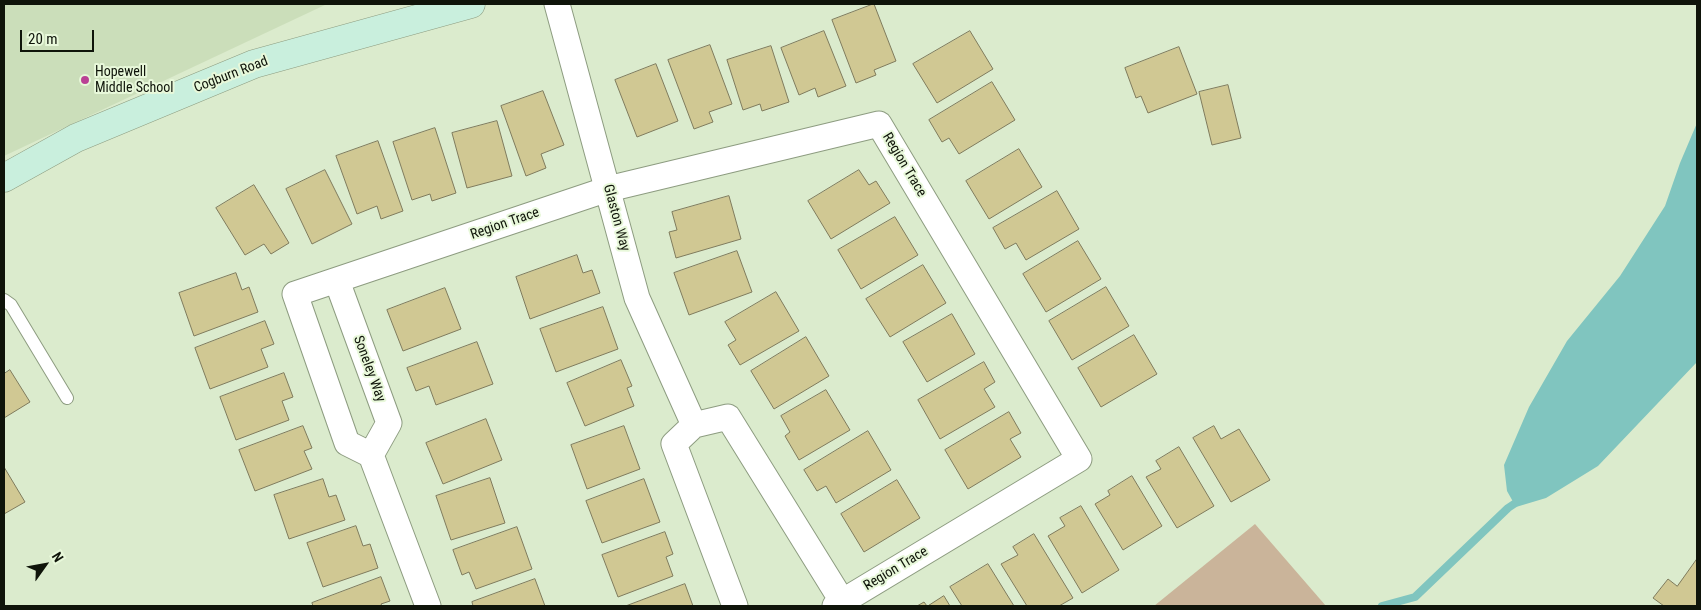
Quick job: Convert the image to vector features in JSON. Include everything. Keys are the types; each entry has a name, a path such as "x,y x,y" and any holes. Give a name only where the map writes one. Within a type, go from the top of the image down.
{"street":[{"name":"Cogburn Road","path":"4,178 76,138 254,64 471,4"},
{"name":"Glaston Way","path":"556,4 637,298 694,425"},
{"name":"Region Trace","path":"371,455 348,443 295,294 608,189 879,124 1079,459 838,604"},
{"name":"Soneley Way","path":"337,281 389,423 371,455"},
{"path":"735,606 674,444 694,425 728,417 838,604"},
{"path":"371,455 428,606"}],"lane":[{"path":"4,300 11,304 67,398"}],"shaded area":[{"name":"Hopewell Middle School","path":"4,4 327,4 4,156"},
{"path":"1255,524 1326,606 1154,606"}],"water":[{"path":"1697,123 1697,362 1598,466 1546,498 1516,507 1507,491 1504,465 1529,407 1567,341 1620,276 1665,206"}],"building":[{"path":"874,4 896,61 874,70 876,75 856,83 832,20"},
{"path":"824,31 846,86 818,97 815,88 799,95 781,48"},
{"path":"970,31 993,69 937,103 913,64"},
{"path":"710,45 732,104 709,112 713,122 694,129 668,60"},
{"path":"771,46 789,102 762,111 760,104 743,110 727,60"},
{"path":"1179,47 1197,94 1148,113 1141,96 1136,98 1125,68"},
{"path":"656,64 678,121 637,137 615,80"},
{"path":"992,82 1015,120 959,154 949,138 942,142 929,120"},
{"path":"1228,85 1241,138 1212,145 1199,92"},
{"path":"543,91 564,145 541,154 546,168 526,176 501,106"},
{"path":"497,121 512,176 467,188 452,133"},
{"path":"435,128 456,193 432,201 430,194 412,200 393,142"},
{"path":"378,141 403,211 381,219 377,206 357,214 336,156"},
{"path":"1019,149 1042,187 989,219 966,181"},
{"path":"325,170 352,224 312,244 286,189"},
{"path":"859,170 869,185 876,181 890,203 831,239 808,201"},
{"path":"254,185 289,243 271,254 264,244 245,255 216,208"},
{"path":"1057,191 1079,229 1026,260 1016,243 1005,249 993,228"},
{"path":"729,196 741,239 676,258 669,232 677,230 672,212"},
{"path":"895,217 918,255 861,289 838,250"},
{"path":"1078,241 1101,279 1046,312 1023,274"},
{"path":"737,251 752,292 689,315 674,273"},
{"path":"577,255 583,273 592,270 600,293 530,319 516,277"},
{"path":"923,265 946,303 890,337 866,299"},
{"path":"236,273 242,290 249,287 258,312 194,336 179,293"},
{"path":"1106,287 1129,326 1072,360 1049,321"},
{"path":"445,288 461,329 403,351 387,310"},
{"path":"776,292 799,331 740,365 728,345 736,340 725,322"},
{"path":"603,307 618,349 556,372 540,329"},
{"path":"952,314 975,354 927,382 903,342"},
{"path":"265,321 274,344 261,349 268,367 210,389 195,348"},
{"path":"1134,335 1157,374 1101,407 1078,368"},
{"path":"806,337 829,376 774,409 751,371"},
{"path":"477,342 493,384 436,405 429,386 416,391 407,368"},
{"path":"621,360 632,386 627,388 634,406 585,426 567,383"},
{"path":"984,362 995,382 984,389 995,407 940,439 918,400"},
{"path":"10,370 30,402 4,418 4,374"},
{"path":"284,373 293,397 282,401 289,420 236,440 220,397"},
{"path":"826,390 850,430 799,460 785,436 790,432 781,416"},
{"path":"1009,412 1021,433 1010,439 1021,457 968,489 945,450"},
{"path":"486,419 502,460 443,484 426,443"},
{"path":"303,426 312,448 304,451 312,469 255,491 239,450"},
{"path":"624,426 640,469 587,489 571,445"},
{"path":"1214,426 1221,439 1239,429 1270,480 1231,502 1193,438"},
{"path":"868,431 891,470 836,503 826,486 817,491 804,470"},
{"path":"1179,447 1214,506 1177,528 1146,477 1161,469 1156,461"},
{"path":"4,467 25,502 4,514"},
{"path":"1132,476 1162,526 1123,550 1095,504 1110,495 1108,491"},
{"path":"490,478 505,523 451,540 436,496"},
{"path":"323,479 329,497 336,495 345,520 289,539 274,495"},
{"path":"644,479 660,522 602,543 586,501"},
{"path":"897,480 920,518 864,552 841,514"},
{"path":"1081,506 1119,570 1082,593 1048,536 1065,526 1060,518"},
{"path":"356,526 363,546 370,544 378,568 323,587 307,543"},
{"path":"517,527 532,569 476,589 469,572 462,575 453,550"},
{"path":"665,532 673,554 666,557 673,576 618,597 602,555"},
{"path":"1034,534 1073,598 1059,606 1027,606 1001,564 1018,555 1013,547"},
{"path":"1697,559 1697,606 1664,606 1653,598 1668,579 1677,586"},
{"path":"988,564 1014,606 962,606 950,587"},
{"path":"381,577 390,601 381,604 382,606 313,606 312,603"},
{"path":"535,579 545,606 473,606 472,602"},
{"path":"685,584 693,606 626,606"},
{"path":"944,596 950,606 927,606"},
{"path":"924,602 927,606 917,606"}],"waterway":[{"path":"1382,606 1415,597 1514,504"}],"place":[{"name":"Hopewell Middle School","path":"85,80"}]}
